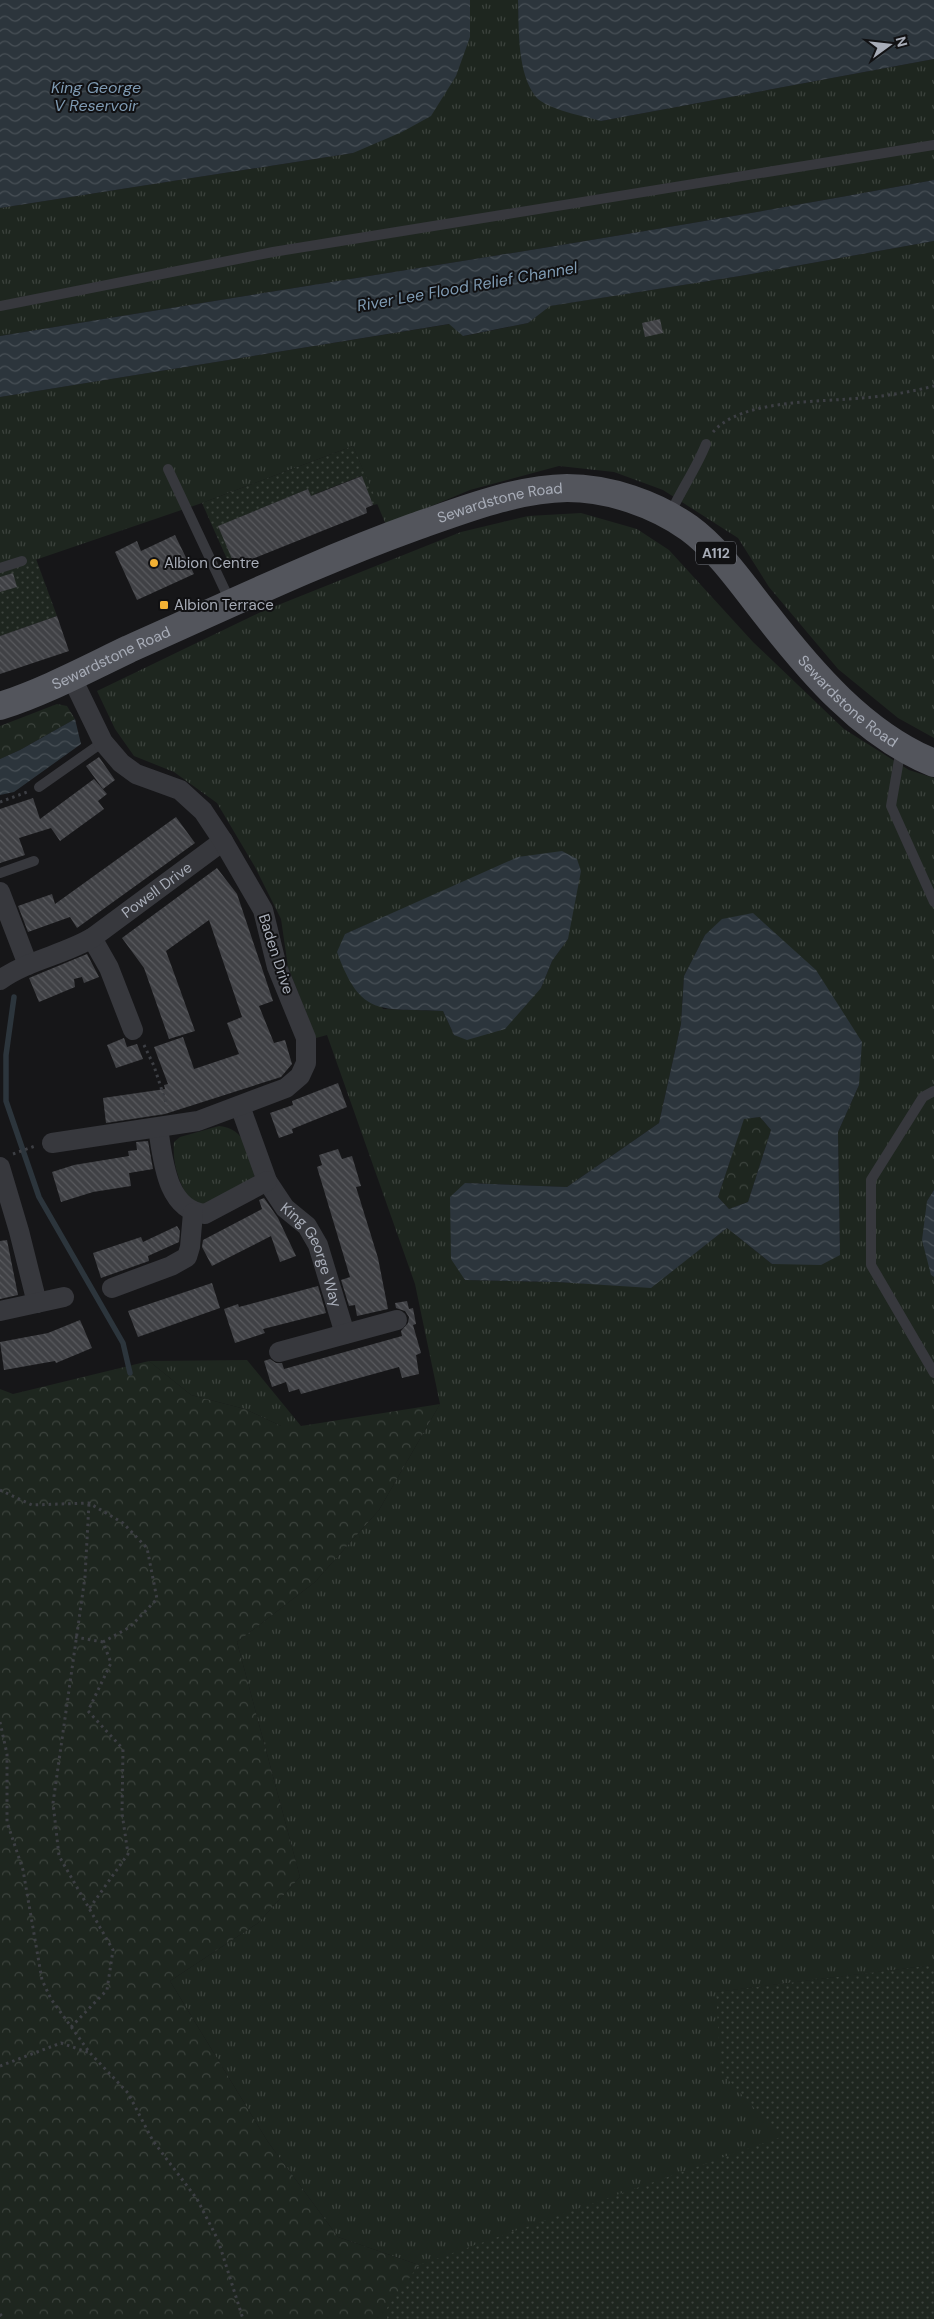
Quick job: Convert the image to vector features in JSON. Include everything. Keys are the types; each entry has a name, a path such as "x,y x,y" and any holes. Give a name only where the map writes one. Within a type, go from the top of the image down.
{"main road":[{"name":"Sewardstone Road","path":"0,706 71,676 230,603 386,537 486,502 525,493 566,488 599,491 638,501 669,515 691,530 715,552 784,638 824,682 866,721 902,748 934,763"}],"street":[{"name":"Baden Drive","path":"52,1143 198,1121 286,1088 300,1076 306,1063 306,1038 277,967 263,910 223,841 203,811 180,790 136,774 121,763 103,742 71,676"},
{"name":"Powell Drive","path":"0,980 28,965 92,938 223,841"},
{"path":"0,892 28,965"},
{"path":"92,938 110,968 133,1030"},
{"name":"King George Way","path":"240,1106 267,1181 285,1208 306,1226 318,1245 345,1334"},
{"path":"158,1128 164,1164 174,1194 185,1208 194,1213 205,1214 267,1181"},
{"path":"7,1160 20,1231 37,1303"},
{"path":"112,1288 171,1266 187,1257 194,1213"},
{"path":"0,1311 64,1297"},
{"path":"280,1352 397,1320"}],"lane":[{"path":"0,306 273,252 934,145"},
{"path":"669,515 682,489 694,472 706,444"},
{"path":"168,469 230,603"},
{"path":"0,568 22,561"},
{"path":"39,787 103,742"},
{"path":"902,748 891,806 934,902"},
{"path":"0,873 34,861"},
{"path":"934,1091 923,1097 871,1180 871,1265 934,1373"}],"path":[{"path":"706,444 721,423 748,411 800,402 906,393 934,386"},
{"path":"0,802 14,799 39,787"},
{"path":"154,1066 160,1083"},
{"path":"7,1160 32,1146"},
{"path":"0,1490 32,1505 89,1503 123,1523 147,1548 157,1598 130,1627 103,1642 75,1637"},
{"path":"71,2027 107,1990 113,1950 60,1856 53,1803 85,1576 89,1503"},
{"path":"89,1909 128,1854 122,1813 122,1750 88,1711 111,1662 103,1642"},
{"path":"0,1722 7,1754 7,1822 23,1870 42,1980 51,1999 90,2053 128,2093 152,2141 197,2199 218,2240 243,2319"},
{"path":"0,2066 61,2043 90,2053"},
{"path":"0,2314 4,2319"}],"green space":[{"path":"470,0 518,0 519,22 601,121 934,59 934,180 584,241 0,336 0,208 353,153 470,37"},
{"path":"934,241 934,738 898,718 838,669 769,587 738,538 663,490 614,472 559,466 470,490 386,525 353,446 202,503 0,572 0,397 450,324 464,336 528,323 549,306 740,276"},
{"path":"353,446 378,504 373,505 361,476 315,494 326,524 323,525 308,489 219,526 235,566 231,568 202,503"},
{"path":"581,513 637,529 669,550 753,642 844,729 909,770 934,778 934,1190 927,1201 931,1275 934,1277 934,1965 716,1992 781,2137 934,2319 419,2265 338,2237 268,2142 170,1981 258,1923 300,1877 237,1642 315,1582 379,1510 440,1404 415,1284 327,1035 316,1038 288,967 281,919 255,867 217,803 174,772 134,756 115,729 97,691 263,611 461,532 528,516","holes":["428,898 568,939 552,961 541,988 454,1035 443,1011 383,1009 345,934","705,935 859,1085 838,1132 840,1255 772,1264 727,1228 651,1287 464,1280 465,1183 567,1187 659,1123 681,1024 684,976"]},
{"path":"36,559 57,616 0,636 0,572"},
{"path":"57,704 67,706 75,719 0,759 0,726"},
{"path":"760,1117 771,1130 748,1202 729,1209 718,1197 744,1118"},
{"path":"219,1126 228,1128 241,1137 248,1151 255,1175 250,1181 204,1206 192,1205 178,1175 174,1159 174,1142 180,1137"},
{"path":"247,1360 301,1426 281,1426 245,1409 191,1395 149,1361"},
{"path":"149,1361 191,1395 245,1409 281,1426 301,1426 440,1404 379,1510 315,1582 237,1642 300,1877 258,1923 170,1981 268,2142 338,2237 419,2265 781,2137 721,2072 716,1992 934,1965 934,2089 586,2319 0,2319 0,1389 13,1394"},
{"path":"934,1965 934,2319 387,2319 387,2308 419,2265 781,2137 721,2072 716,1992"}],"water":[{"name":"King George V Reservoir","path":"0,0 470,0 470,37 456,76 431,116 402,132 353,153 0,208"},
{"path":"518,0 934,0 934,59 601,121 557,109 536,97 525,76 522,64"},
{"name":"River Lee Flood Relief Channel","path":"934,180 934,241 740,276 550,306 528,323 463,336 449,324 0,397 0,336 584,241"},
{"path":"75,719 81,744 14,792 0,795 0,759"},
{"path":"562,851 577,859 581,871 568,939 552,961 541,988 505,1029 467,1040 454,1035 443,1011 403,1010 375,1005 364,999 355,989 337,952 345,934 518,857"},
{"path":"753,913 816,970 862,1042 859,1085 838,1132 840,1255 821,1265 772,1264 727,1228 651,1288 557,1282 465,1280 451,1259 450,1197 465,1183 567,1187 659,1123 681,1024 684,976 705,935 722,919","holes":["760,1117 771,1130 748,1202 729,1209 718,1197 744,1119"]},
{"path":"934,1190 934,1277 931,1275 922,1240 927,1201"}],"building":[{"path":"660,319 663,333 645,337 642,323"},
{"path":"362,476 373,505 366,508 367,513 235,566 218,526 308,489 311,496"},
{"name":"Albion Centre","path":"175,535 194,574 137,600 115,552 137,541 141,551"},
{"path":"13,573 17,587 0,592 0,577"},
{"path":"57,616 69,651 0,674 0,636"},
{"path":"99,757 115,780 103,789 86,766"},
{"path":"94,779 107,794 98,801 104,809 60,841 51,828 19,838 25,855 0,863 0,809 33,798 40,819"},
{"path":"176,817 195,843 77,928 70,917 28,932 18,906 52,894 55,904"},
{"path":"217,868 237,894 273,1001 259,1006 274,1043 285,1040 292,1064 281,1077 165,1114 106,1123 103,1098 165,1089 164,1085 168,1084 154,1047 183,1037 194,1069 239,1054 227,1023 242,1017 209,920 166,951 195,1031 169,1039 144,968 122,938"},
{"path":"87,954 99,977 84,983 82,977 74,979 75,987 39,1002 29,978"},
{"path":"124,1038 127,1047 137,1044 143,1059 116,1068 107,1045"},
{"path":"338,1083 347,1107 292,1129 293,1133 279,1138 270,1113 293,1105 292,1101"},
{"path":"148,1141 153,1169 129,1173 131,1186 93,1192 61,1202 52,1172 74,1165 129,1156 128,1151 137,1150 136,1142"},
{"path":"338,1149 342,1159 352,1156 361,1186 356,1187 378,1258 388,1309 357,1316 355,1305 349,1306 341,1280 350,1277 317,1167 322,1165 319,1155"},
{"path":"264,1198 278,1218 296,1256 280,1262 271,1236 212,1266 202,1247 203,1240 262,1209 259,1200"},
{"path":"177,1226 180,1231 179,1242 148,1256 149,1261 101,1278 93,1253 141,1237 143,1242"},
{"path":"7,1240 18,1295 0,1299 0,1241"},
{"path":"212,1283 220,1308 138,1337 128,1311"},
{"path":"318,1286 326,1313 263,1329 265,1333 235,1343 224,1309 238,1304 239,1307"},
{"path":"407,1301 409,1309 413,1308 416,1324 413,1325 421,1353 416,1355 419,1374 402,1378 399,1367 301,1394 299,1389 289,1392 286,1382 272,1387 264,1361 270,1359 276,1363 282,1363 284,1369 402,1336 401,1331 408,1323 409,1317 405,1311 396,1308 395,1303"},
{"path":"80,1320 92,1348 56,1363 55,1361 4,1370 0,1342 48,1333"}],"waterway":[{"path":"14,997 6,1055 6,1101 39,1197 123,1343 130,1373"}],"place":[{"name":"Albion Centre","path":"154,563"},
{"name":"Albion Terrace","path":"164,605"}]}
